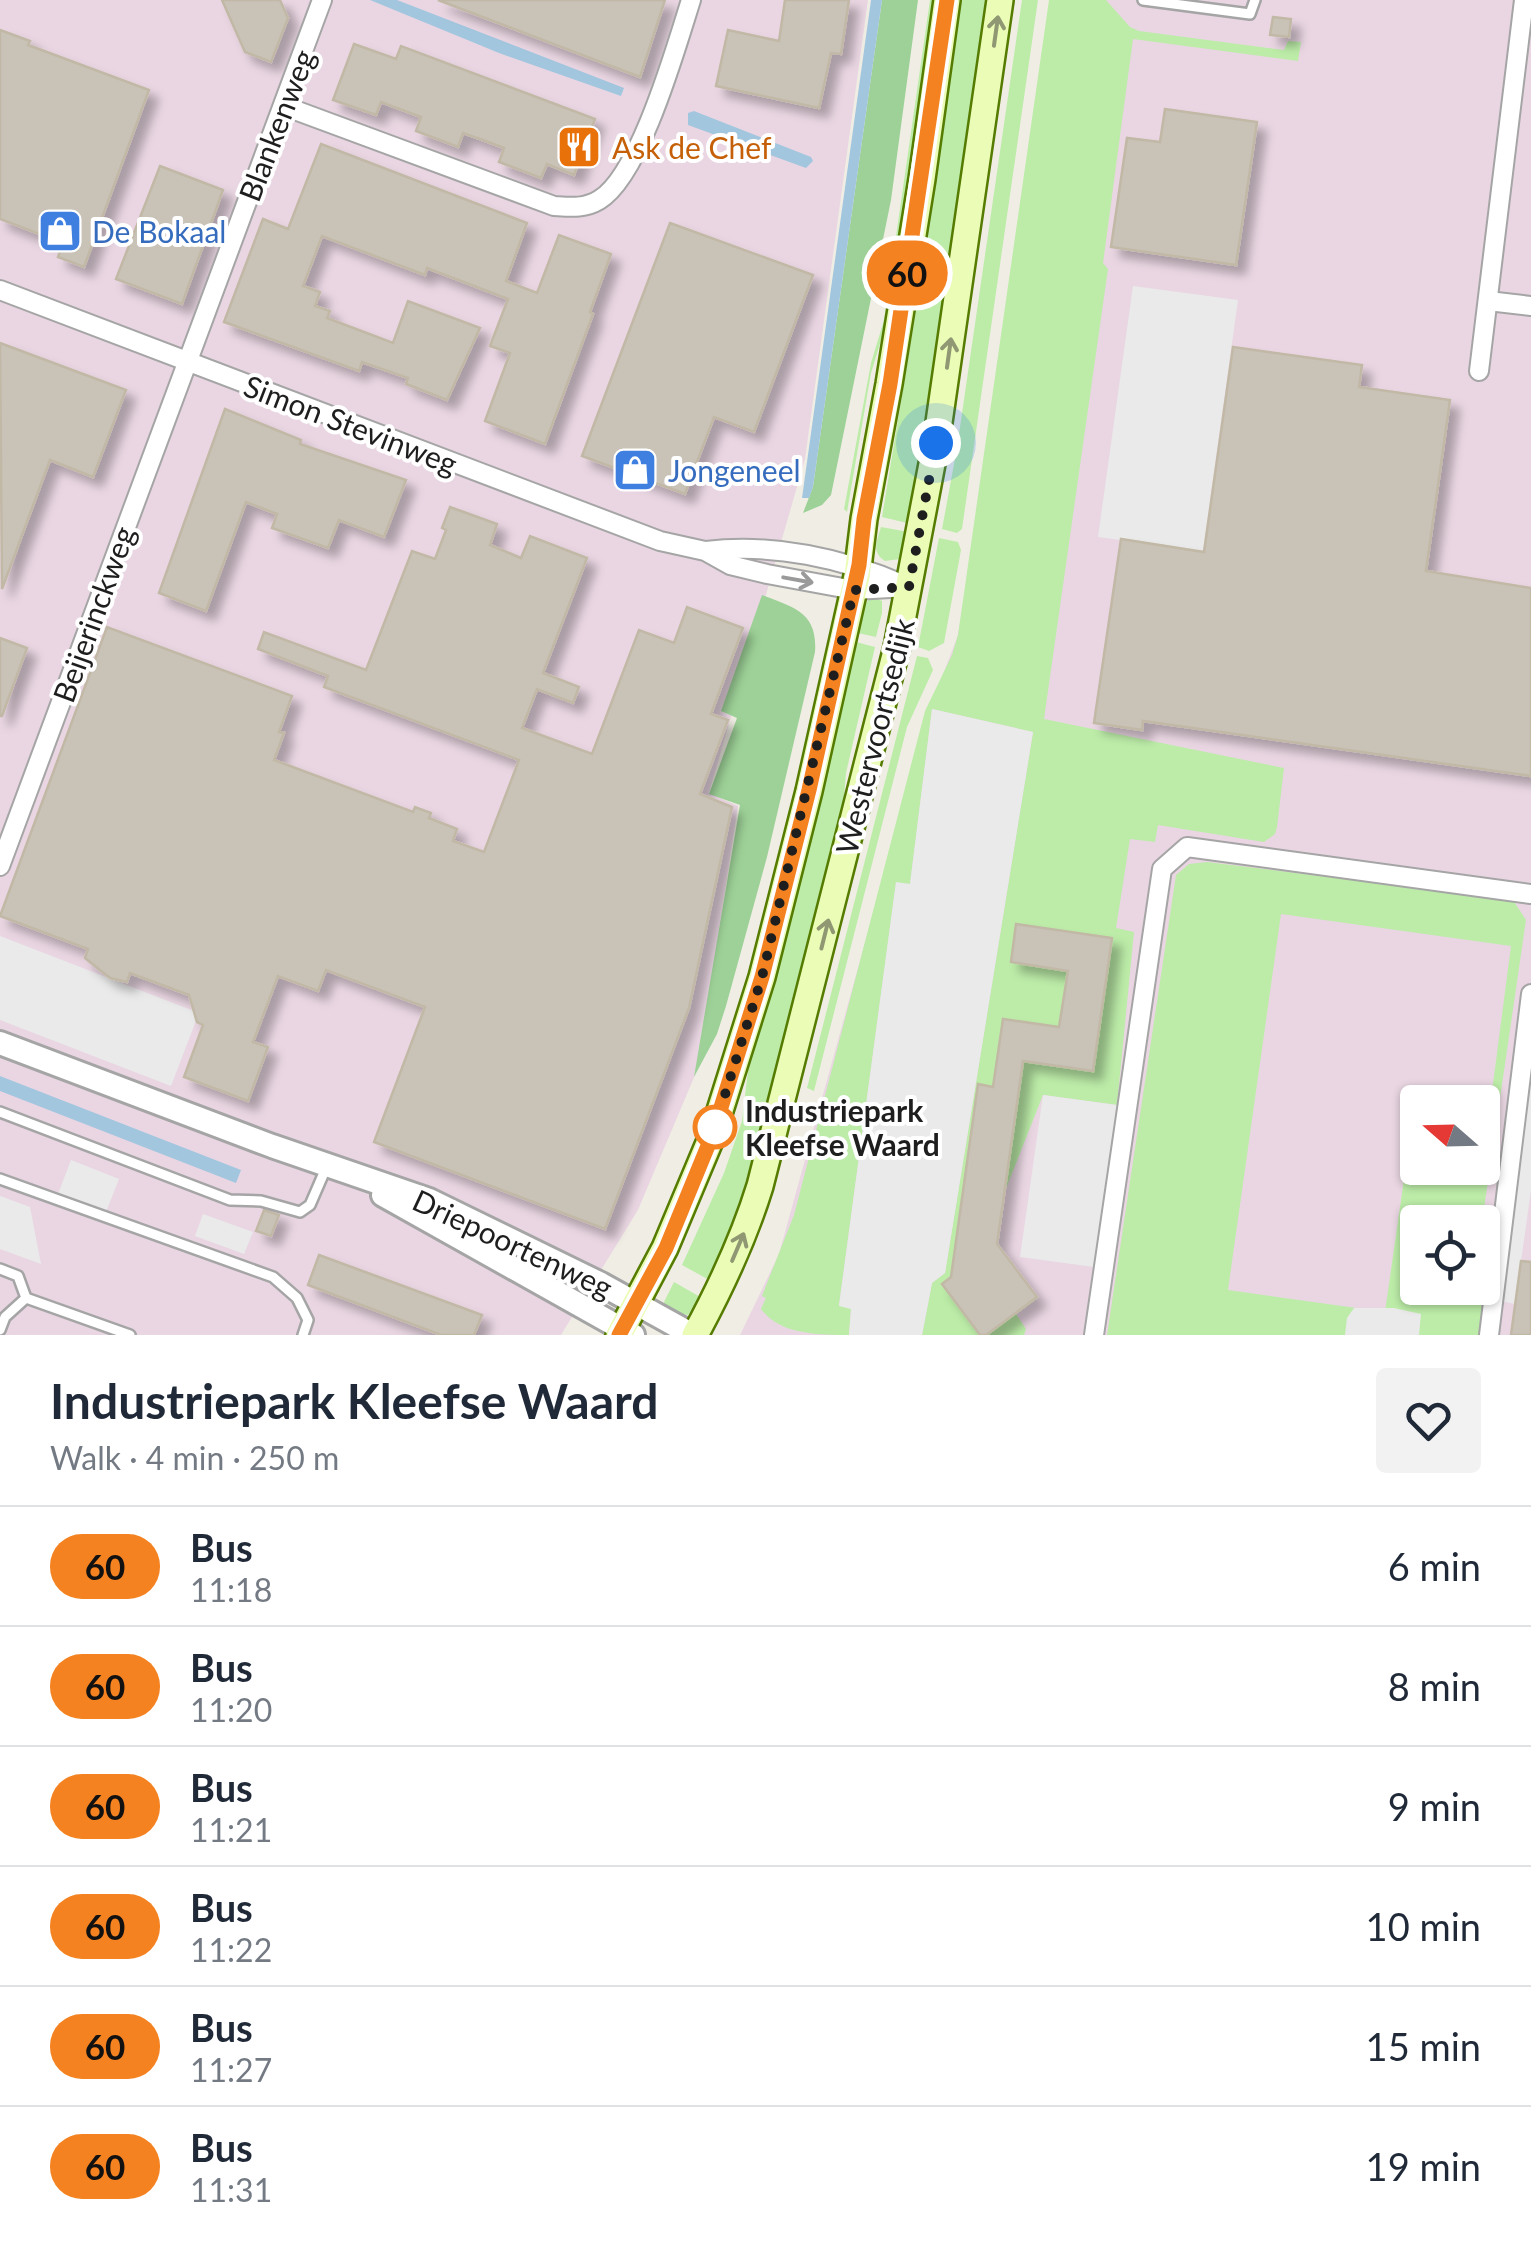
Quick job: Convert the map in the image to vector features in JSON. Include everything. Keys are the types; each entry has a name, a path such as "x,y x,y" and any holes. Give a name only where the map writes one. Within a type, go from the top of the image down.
{"main road":[{"name":"Westervoortsedijk","path":"625,1333 672,1235 712,1136 762,977 856,577 890,384 948,0"},
{"name":"Westervoortsedijk","path":"694,1335 722,1286 755,1202 894,664 936,443 1000,0"}],"street":[{"name":"Blankenweg","path":"185,362 322,0"},
{"path":"284,106 554,206 582,207 600,200 620,183 661,90 692,0"},
{"path":"1479,371 1524,0"},
{"name":"Simon Stevinweg","path":"0,290 660,541 705,551 765,549 818,558 856,577"},
{"path":"1488,301 1531,306"},
{"name":"Beijerinckweg","path":"0,866 185,362"},
{"name":"Simon Stevinweg","path":"705,551 748,570 856,577"},
{"path":"856,577 909,587"},
{"path":"1094,1335 1162,869 1187,846 1531,894"},
{"path":"1489,1335 1531,994"},
{"name":"Driepoortenweg","path":"0,1043 429,1200 638,1303 694,1335"},
{"name":"Driepoortenweg","path":"327,1165 625,1333"}],"lane":[{"path":"1143,0 1250,14 1255,0"},
{"path":"0,1112 230,1200 261,1202 300,1212 310,1206 327,1165"},
{"path":"0,1179 273,1277 297,1298 308,1320 303,1335"},
{"path":"0,1270 18,1276 26,1298"},
{"path":"0,1330 5,1317 26,1298"},
{"path":"26,1298 130,1335"}],"shaded area":[{"path":"0,0 868,0 805,459 709,793 738,806 698,1068 638,1210 561,1335 0,1335"},
{"path":"1057,0 1531,0 1531,1335 740,1335 779,1254 928,714 958,635"},
{"path":"1133,286 1238,300 1203,551 1098,537"},
{"path":"932,709 1033,732 945,1273 932,1283 922,1335 849,1335 851,1309 839,1306 896,882 910,884"},
{"path":"0,936 199,1013 171,1086 0,1020"},
{"path":"1531,1033 1531,1190 1515,1304 1500,1301 1500,1263"},
{"path":"1043,1095 1117,1105 1094,1267 1020,1257"},
{"path":"71,1160 119,1179 106,1212 58,1194"},
{"path":"0,1196 30,1207 41,1264 0,1249"},
{"path":"203,1214 253,1232 244,1254 195,1236"},
{"path":"1354,1308 1394,1308 1421,1314 1419,1335 1345,1335 1347,1318"}],"green space":[{"path":"882,0 918,0 891,200 831,495 822,505 803,513 813,487"},
{"path":"930,0 935,0 891,308 871,373 847,512 844,509 871,363 884,320"},
{"path":"958,0 988,0 911,524 882,517 921,280"},
{"path":"1022,0 1038,0 962,529 957,533 942,529"},
{"path":"1049,0 1106,0 1130,27 1139,31 1284,50 1288,41 1301,42 1298,61 1133,39 1103,263 1108,269 1044,719 1284,768 1277,827 1275,834 1264,842 1158,825 1155,842 1130,839 1116,928 1134,932 1117,1105 1043,1095 1005,1191 997,1244 1038,1298 1016,1314 1026,1329 1024,1335 922,1335 932,1283 945,1273 1033,732 932,709 910,884 896,883 839,1305 851,1309 849,1335 801,1332 769,1318 761,1309 766,1298 762,1296 794,1215 925,711 958,635"},
{"path":"881,527 909,532 900,559 885,561 878,554"},
{"path":"939,538 958,542 961,550 944,643 929,651 918,647"},
{"path":"762,595 793,608 808,620 815,652 767,857 726,1006 717,1034 694,1077 740,805 709,794 737,718 721,711"},
{"path":"871,596 882,601 876,637 858,633 864,606"},
{"path":"856,642 875,647 846,773 840,843 749,1181 735,1228 711,1281 682,1265 724,1173 742,1121 748,1071 838,727"},
{"path":"917,656 928,658 933,670 907,727 814,1091 807,1088"},
{"path":"1207,862 1513,900 1526,920 1500,1098 1500,1085 1493,1085 1511,946 1281,914 1228,1290 1385,1312 1400,1207 1400,1305 1485,1305 1483,1335 1107,1335 1176,875 1189,864"},
{"path":"1403,1185 1487,1185 1484,1205 1400,1205"},
{"path":"674,1282 702,1298 688,1315 666,1312 664,1302"}],"water":[{"path":"370,0 397,0 624,88 621,96 499,53"},
{"path":"871,0 882,0 813,487 809,498 802,498"},
{"path":"694,111 813,161 806,168 688,125 688,113"},
{"path":"0,1076 241,1170 236,1183 0,1091"}],"building":[{"path":"222,0 280,0 288,18 271,62 245,52"},
{"path":"438,0 665,0 640,77"},
{"path":"785,0 849,0 841,54 831,53 819,108 716,86 728,30 779,41"},
{"path":"1273,17 1291,19 1289,37 1270,35"},
{"path":"0,30 30,41 28,45 149,90 84,267 58,257 63,243 0,219"},
{"path":"354,44 396,59 401,46 595,119 574,175 547,164 541,178 499,162 504,148 480,139 463,133 458,147 416,131 421,117 381,102 376,115 333,100"},
{"path":"1165,109 1257,122 1236,265 1111,247 1127,138 1160,142"},
{"path":"321,144 527,223 506,281 537,293 559,235 611,254 545,444 485,421 510,353 490,346 508,299 427,268 425,275 322,236 303,286 320,292 315,306 330,311 327,318 393,343 408,301 480,328 447,400 406,384 408,378 362,362 359,371 224,322 263,219 288,229"},
{"path":"160,166 223,190 182,304 116,279"},
{"path":"670,223 813,275 754,432 714,417 685,494 582,456"},
{"path":"0,343 126,390 93,477 50,460 2,589"},
{"path":"1233,347 1362,365 1359,387 1450,400 1426,571 1531,588 1531,776 1143,721 1142,730 1094,723 1121,539 1204,552"},
{"path":"225,409 301,440 300,444 406,480 384,537 339,520 328,548 272,528 277,514 246,502 206,611 159,593"},
{"path":"450,507 497,524 490,545 521,558 530,536 587,558 543,673 579,687 573,703 537,689 522,728 592,754 639,630 674,643 687,607 743,628 711,714 728,720 700,794 732,807 689,1008 605,1229 374,1142 425,1007 326,970 318,991 278,976 253,1042 268,1047 248,1101 184,1077 203,1025 197,1022 189,995 130,973 127,982 110,978 85,958 88,949 0,916 107,627 292,696 274,760 413,812 415,807 431,813 429,818 457,829 453,841 484,852 519,760 324,687 328,676 258,649 264,632 366,670 412,551 435,559"},
{"path":"0,638 27,648 2,716 0,716"},
{"path":"1016,924 1112,938 1093,1071 1023,1061 997,1244 1037,1297 986,1335 980,1335 942,1284 951,1277 978,1084 993,1087 1003,1019 1059,1027 1068,971 1011,962"},
{"path":"264,1210 279,1215 271,1236 256,1231"},
{"path":"319,1255 482,1315 474,1335 441,1335 308,1285"},
{"path":"1521,1261 1531,1262 1531,1335 1511,1335"}],"bus line":[{"name":"60","path":"619,1335 666,1248 712,1136 762,977 809,790 859,565 947,0"}],"place":[{"name":"Ask de Chef","path":"579,147"},
{"name":"De Bokaal","path":"60,231"},
{"name":"Jongeneel","path":"635,470"},
{"name":"Industriepark Kleefse Waard","path":"715,1127"}],"route":[{"path":"715,1127 712,1136 762,977 854,590 909,587 936,443"}]}
